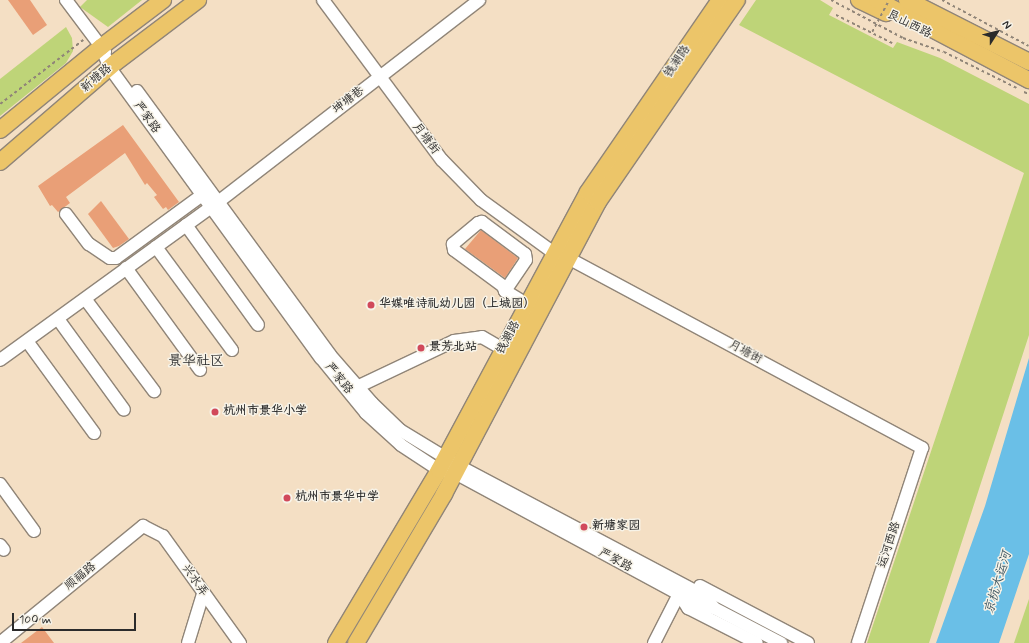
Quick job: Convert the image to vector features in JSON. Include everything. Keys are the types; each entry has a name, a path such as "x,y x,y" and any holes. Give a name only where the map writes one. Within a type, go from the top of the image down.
{"main road":[{"name":"新塘路","path":"0,130 101,47 163,0"},
{"name":"新塘路","path":"0,162 113,65 198,0"},
{"name":"钱潮路","path":"356,643 561,256 588,192 720,0"},
{"name":"钱潮路","path":"336,643 449,467 503,349 527,304 737,0"},
{"name":"艮山西路","path":"859,0 947,43 961,44"},
{"name":"艮山西路","path":"877,0 1029,80"},
{"name":"艮山西路","path":"907,0 1029,62"}],"street":[{"name":"严家路","path":"66,0 101,47 202,195 215,205 330,355 357,387 400,430 449,467 679,594 701,605 714,608 781,643"},
{"name":"月塘街","path":"323,0 438,156 464,185 561,256 922,448"},
{"name":"坤塘巷","path":"0,360 86,300 126,268 215,205 479,0"},
{"name":"严家路","path":"113,65 215,205 343,386 366,413 401,445 449,467 705,596 714,608"},
{"path":"66,214 89,244 110,258 116,258 202,195"},
{"path":"505,291 526,260 525,254 482,222 478,223 453,244 454,250 503,286 505,291 527,304"},
{"path":"186,225 258,325"},
{"path":"156,247 232,350"},
{"path":"126,268 200,370"},
{"path":"86,300 154,391"},
{"path":"58,320 124,410"},
{"path":"357,387 454,340 482,337 503,349"},
{"path":"27,341 94,433"},
{"name":"运河西路","path":"858,643 922,448"},
{"path":"0,484 34,531"},
{"name":"兴水弄","path":"143,526 163,536 203,594 240,643"},
{"name":"顺福路","path":"0,643 143,526"},
{"name":"严家路","path":"668,577 684,578 808,643"},
{"path":"188,643 203,594"},
{"name":"严家路","path":"679,594 688,608 757,643"},
{"path":"654,643 679,594"}],"path":[{"path":"831,0 903,38 944,52 1029,94"},
{"path":"872,32 888,0"},
{"path":"942,0 1029,46"},
{"path":"836,15 872,32 892,44"},
{"path":"0,104 91,34"}],"green space":[{"path":"87,0 142,0 108,27 80,7"},
{"path":"756,0 820,0 833,8 829,15 893,48 897,42 940,58 1029,104 1029,335 929,643 867,643 1024,173 739,25"},
{"path":"66,27 72,38 73,51 66,63 0,116 0,79"},
{"path":"1029,599 1029,643 1014,643"}],"water":[{"name":"京杭大运河","path":"1029,358 1029,554 999,643 936,643 985,506"}],"building":[{"path":"8,0 30,0 47,25 33,35"},
{"path":"123,125 179,202 168,210 166,207 163,209 154,197 157,195 147,183 145,185 125,153 66,197 70,203 58,212 52,205 50,206 38,186"},
{"path":"101,201 129,239 113,248 88,214"},
{"path":"481,230 518,258 505,278 465,249"},
{"path":"42,627 54,643 21,643"}],"place":[{"name":"华媒唯诗礼幼儿园（上城园）","path":"371,305"},
{"name":"景芳北站","path":"421,348"},
{"name":"杭州市景华小学","path":"215,412"},
{"name":"杭州市景华中学","path":"287,498"},
{"name":"新塘家园","path":"584,527"}],"district":[{"name":"景华社区","path":"196,361"}]}
